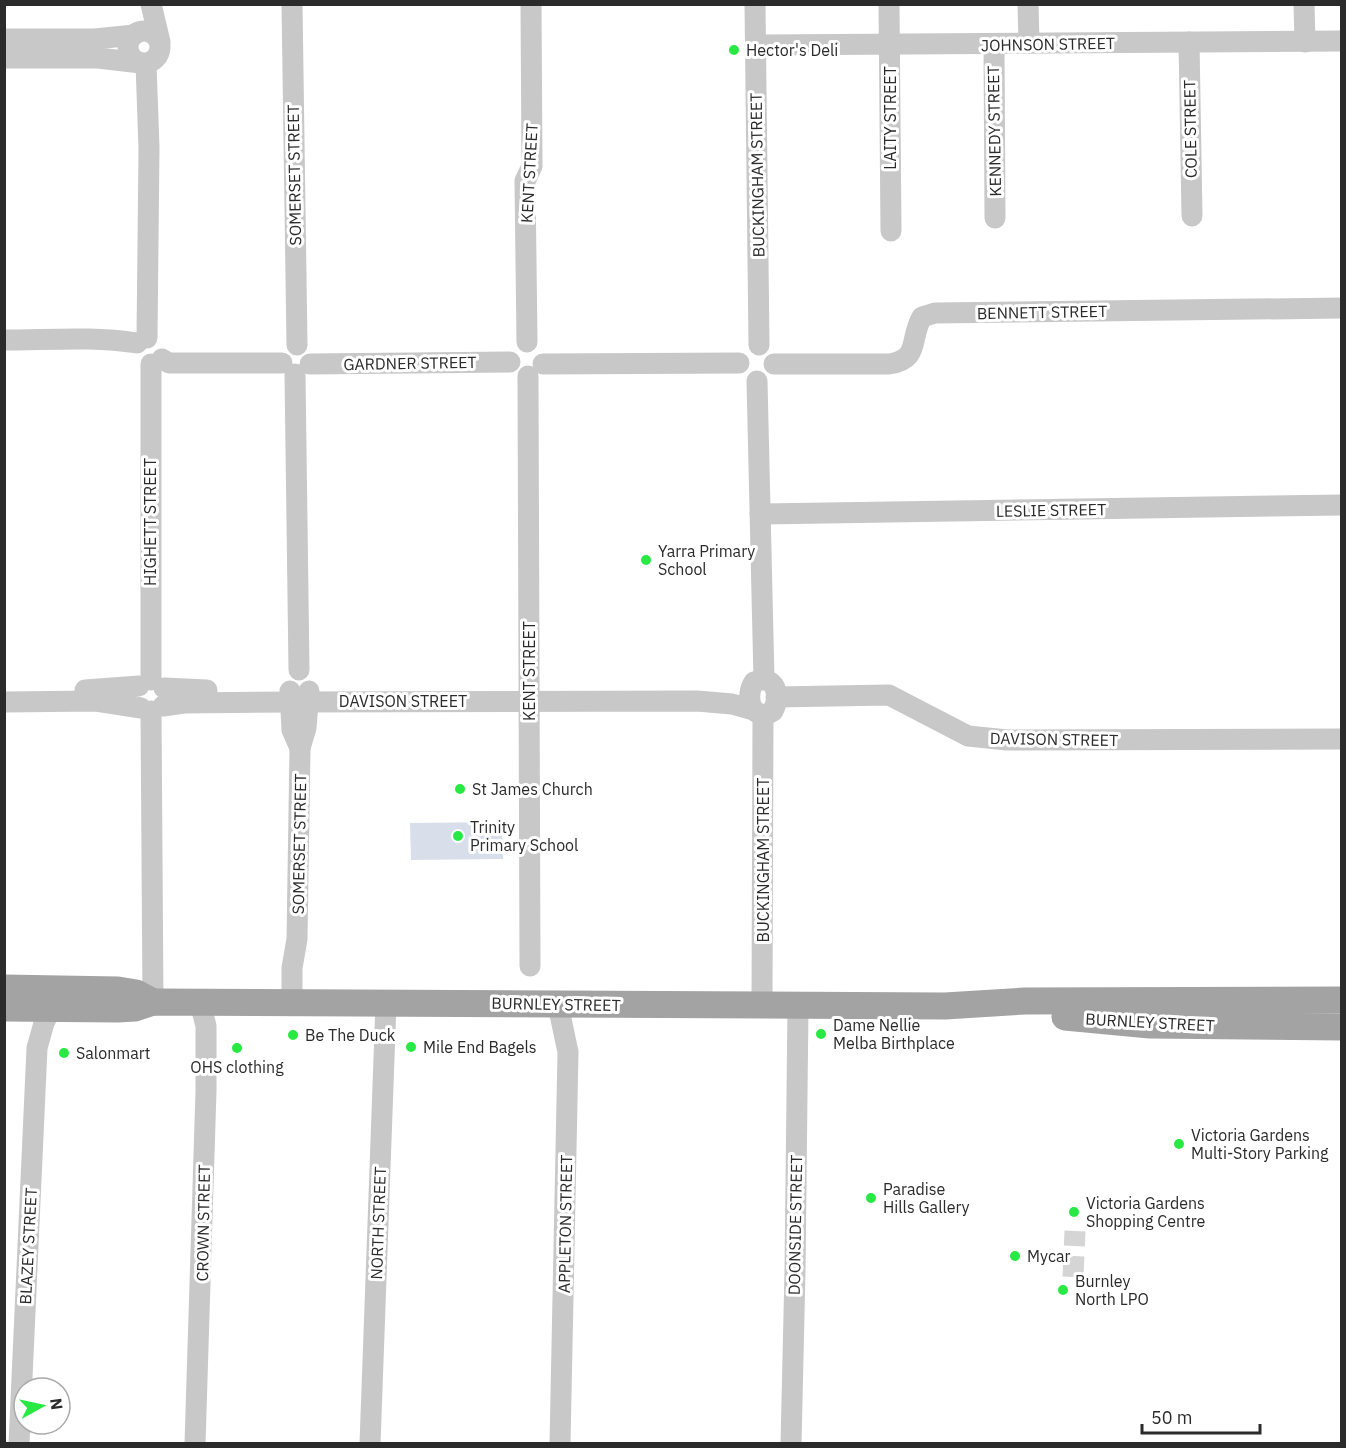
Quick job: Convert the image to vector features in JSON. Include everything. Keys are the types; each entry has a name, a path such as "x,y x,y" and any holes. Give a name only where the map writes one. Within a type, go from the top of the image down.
{"main road":[{"name":"BURNLEY STREET","path":"10,1002 118,990 136,993 153,1002"},
{"name":"BURNLEY STREET","path":"1150,1013 1341,1000"},
{"name":"BURNLEY STREET","path":"10,1002 51,1008 118,1009 135,1008 153,1002 959,1006 1025,1001 1341,1027"}],"street":[{"path":"141,4 134,34 128,44 129,51 135,60 144,64"},
{"path":"4,58 98,58 144,64 153,61 161,49 151,4"},
{"name":"SOMERSET STREET","path":"292,4 297,345 285,350 296,367"},
{"name":"KENT STREET","path":"527,342 525,182 532,166 531,4"},
{"name":"BUCKINGHAM STREET","path":"755,4 759,345"},
{"name":"LAITY STREET","path":"888,4 891,231"},
{"path":"1028,4 1029,44"},
{"path":"1304,4 1305,42"},
{"path":"4,39 95,39 142,31 150,32 160,42"},
{"name":"JOHNSON STREET","path":"755,45 1341,41"},
{"name":"COLE STREET","path":"1189,42 1192,216"},
{"name":"KENNEDY STREET","path":"993,44 995,218"},
{"path":"144,64 149,148 142,341 138,353 157,361"},
{"name":"BENNETT STREET","path":"774,364 902,362 910,354 916,327 922,317 935,313 1341,308"},
{"path":"4,340 142,341"},
{"path":"536,370 543,354 541,349 527,342 514,348 510,362 519,374 536,370 739,363"},
{"path":"759,345 769,350 774,359 767,378 757,381 742,374 739,363 739,358 745,350 759,345"},
{"name":"GARDNER STREET","path":"157,361 296,367 510,362"},
{"name":"HIGHETT STREET","path":"153,1002 151,697 157,361"},
{"path":"296,367 299,670"},
{"name":"KENT STREET","path":"531,966 528,696 536,370"},
{"path":"757,381 760,514 757,684 751,706 758,713 773,711 777,697 772,683 757,684"},
{"name":"LESLIE STREET","path":"760,514 1341,505"},
{"name":"DAVISON STREET","path":"12,696 96,700 151,697 184,703 300,696 643,696 757,684"},
{"name":"DAVISON STREET","path":"777,697 889,694 968,736 1007,740 1341,739"},
{"name":"SOMERSET STREET","path":"299,1003 304,967 297,939 300,748 306,728 300,696"},
{"name":"DAVISON STREET","path":"643,696 717,702 758,713"},
{"name":"BUCKINGHAM STREET","path":"758,713 762,1005"},
{"name":"BLAZEY STREET","path":"10,1002 33,1027 37,1048"},
{"name":"CROWN STREET","path":"195,1443 206,1091 206,1026 200,1002"},
{"name":"NORTH STREET","path":"370,1443 386,1003"},
{"name":"APPLETON STREET","path":"558,1005 568,1052 560,1443"},
{"name":"DOONSIDE STREET","path":"791,1443 798,1006"},
{"name":"BLAZEY STREET","path":"19,1443 37,1048 51,1008"}],"shaded area":[{"path":"502,822 503,859 411,860 410,823"}],"tunnel":[{"path":"1073,1277 1075,1231"}],"place":[{"name":"Hector's Deli","path":"734,50"},
{"name":"Yarra Primary School","path":"646,560"},
{"name":"St James Church","path":"460,789"},
{"name":"Trinity Primary School","path":"458,836"},
{"name":"Dame Nellie Melba Birthplace","path":"821,1034"},
{"name":"Be The Duck","path":"293,1035"},
{"name":"Mile End Bagels","path":"411,1047"},
{"name":"OHS clothing","path":"237,1048"},
{"name":"Salonmart","path":"64,1053"},
{"name":"Victoria Gardens Multi-Story Parking","path":"1179,1144"},
{"name":"Paradise Hills Gallery","path":"871,1198"},
{"name":"Victoria Gardens Shopping Centre","path":"1074,1212"},
{"name":"Mycar","path":"1015,1256"},
{"name":"Burnley North LPO","path":"1063,1290"}]}
